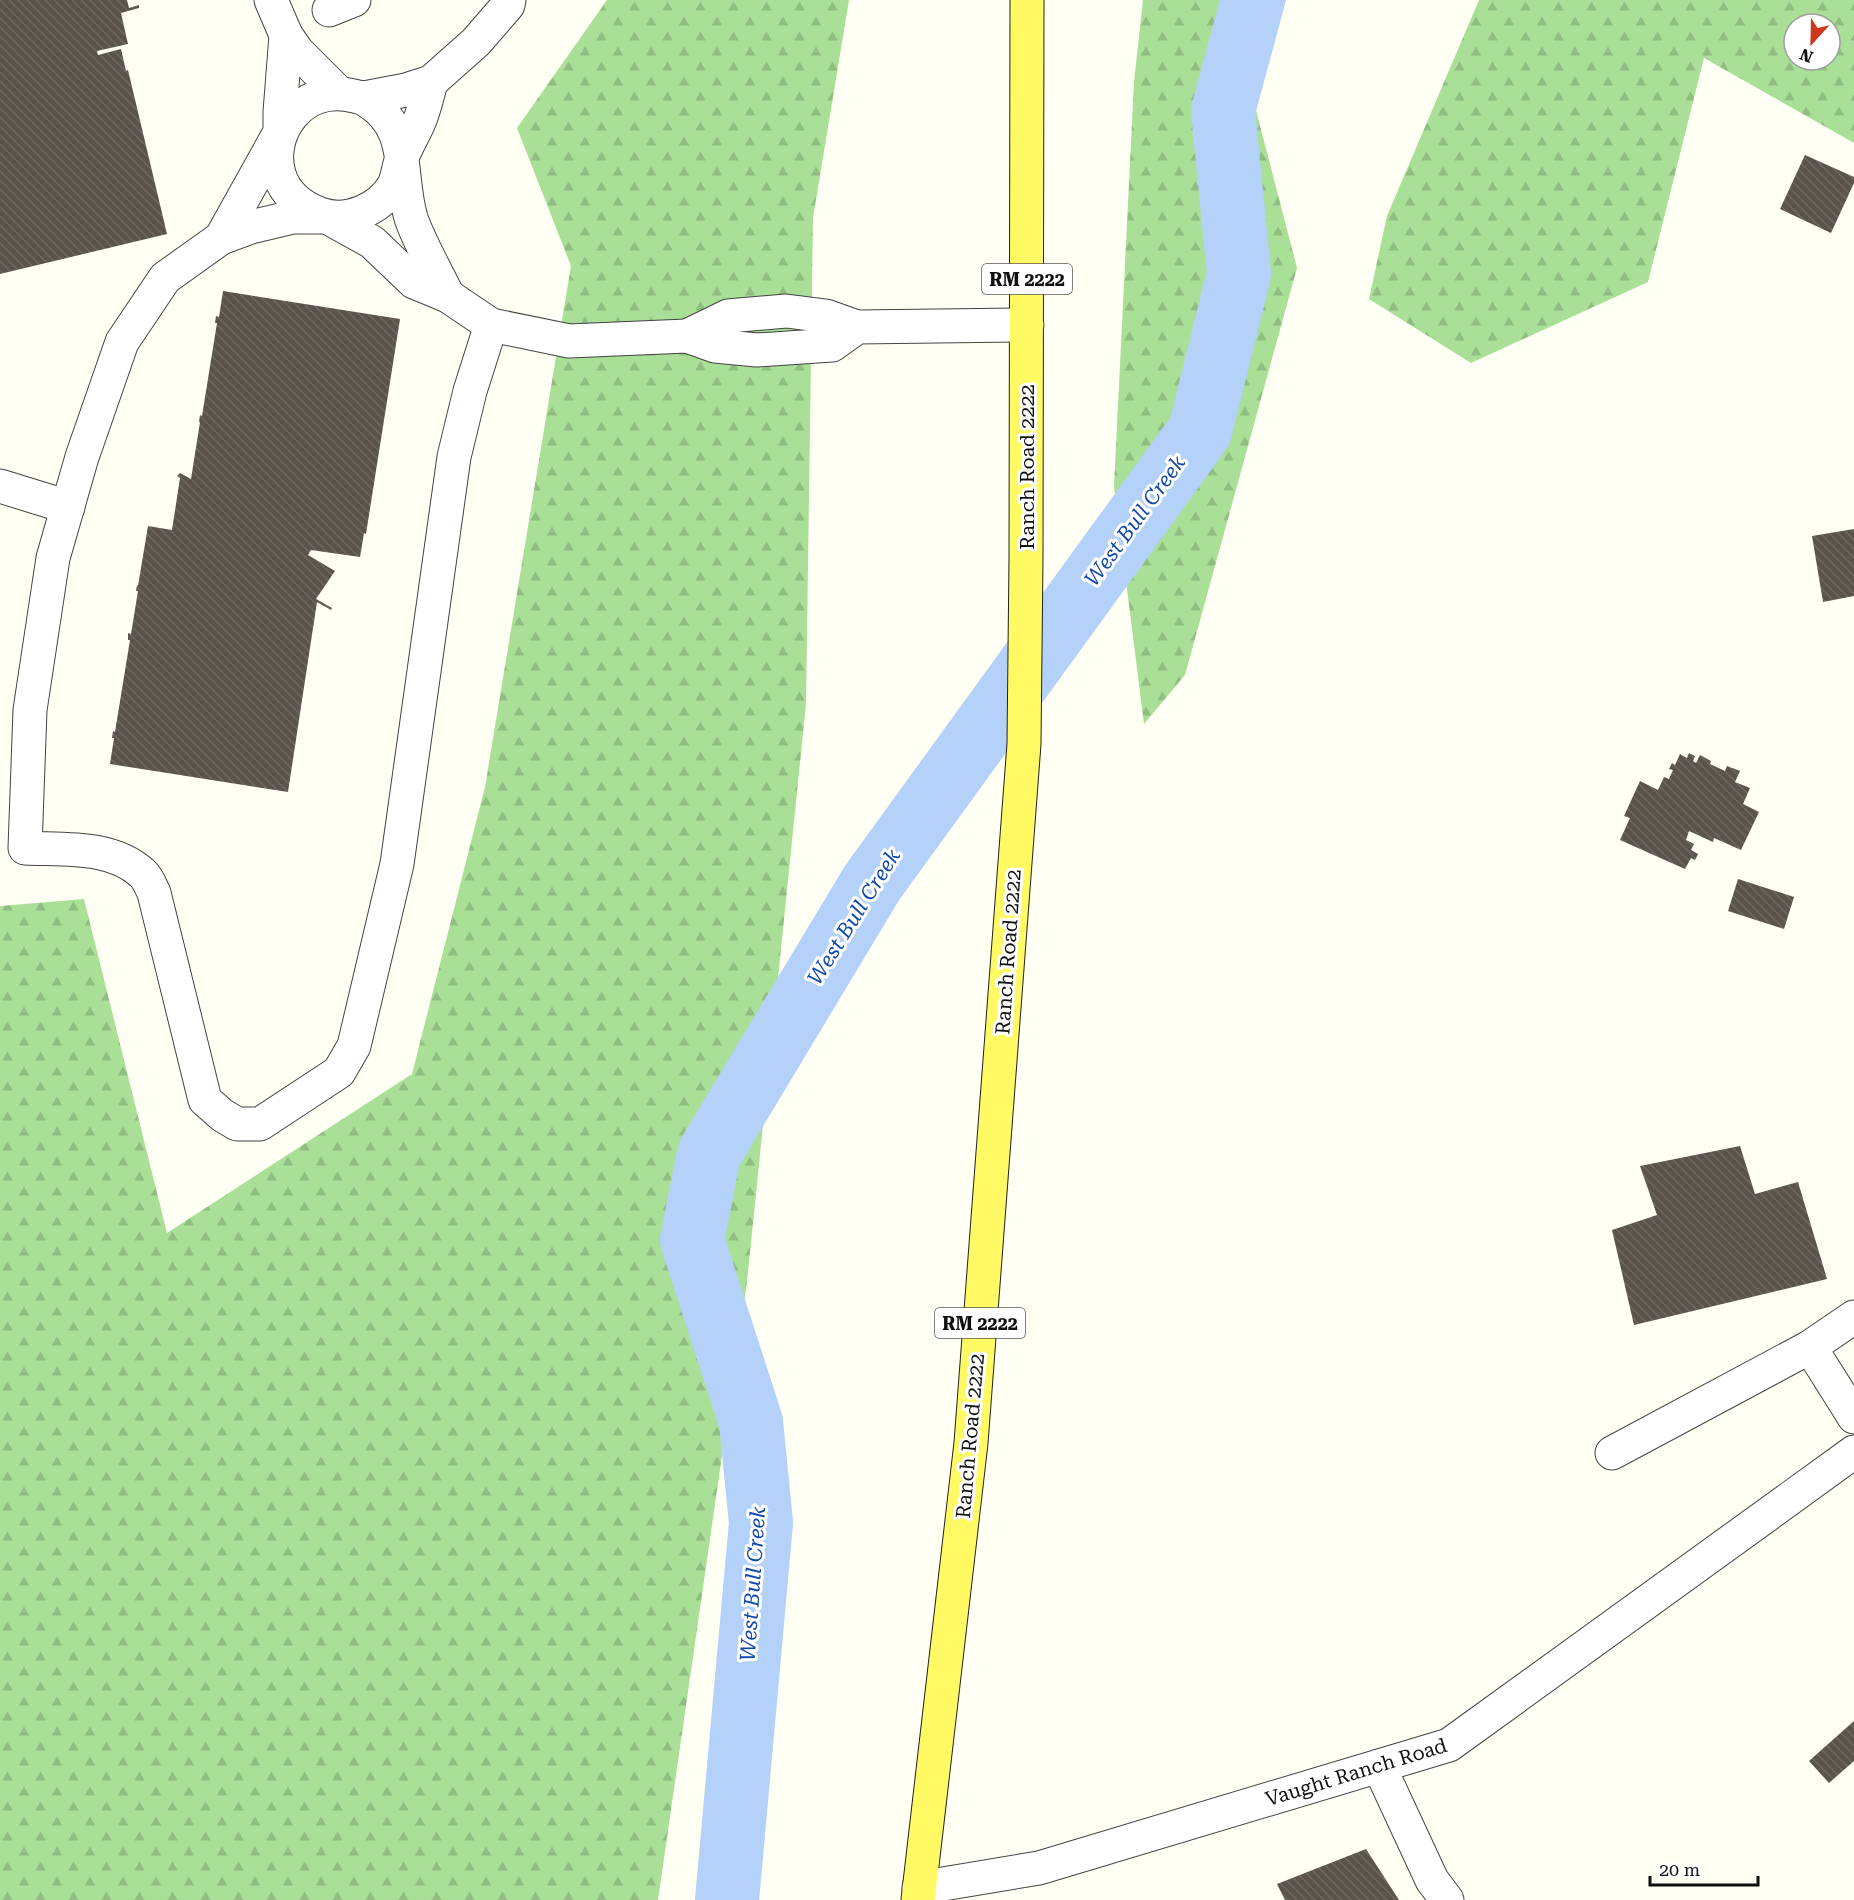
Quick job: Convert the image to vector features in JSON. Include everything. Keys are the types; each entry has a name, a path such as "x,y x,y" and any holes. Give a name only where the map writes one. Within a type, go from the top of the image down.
{"main road":[{"name":"Ranch Road 2222","path":"919,1894 971,1443 1024,744 1028,0"}],"street":[{"path":"272,0 286,35 297,51 352,96 385,113 398,135 411,218 448,296"},
{"path":"221,238 294,111 315,97 352,96 406,90 431,82 476,42 508,5 508,0"},
{"path":"286,35 280,132 276,154 280,176 290,195 306,209 327,217 372,242 414,282 448,296 491,325 569,340 687,336 728,316 786,311 826,316 857,327 1027,325"},
{"path":"431,82 421,119 401,159 394,184 377,205 354,216 293,217 251,227 221,238 165,278 122,342 82,457 53,558 30,710 25,848 99,851 122,859 144,874 154,893 205,1100 237,1124 260,1124 339,1072 354,1046 397,864 454,457 470,391 491,325"},
{"path":"0,486 68,507"},
{"path":"1612,1453 1810,1347 1854,1317"},
{"path":"1810,1347 1854,1417"},
{"name":"Vaught Ranch Road","path":"919,1894 1040,1868 1449,1745 1854,1452"},
{"path":"1379,1766 1432,1880 1447,1900"}],"green space":[{"path":"607,0 849,0 813,218 806,704 747,1282 658,1900 0,1900 0,906 84,899 167,1233 412,1074 485,787 571,266 517,128"},
{"path":"1143,0 1286,0 1251,91 1297,268 1185,675 1144,724 1114,486 1134,82"},
{"path":"1479,0 1854,0 1854,143 1704,58 1648,282 1471,363 1369,299 1387,216"}],"building":[{"path":"0,0 127,0 129,8 139,5 139,8 121,13 128,44 97,51 98,55 121,49 167,234 0,274"},
{"path":"1805,155 1854,177 1854,183 1831,233 1780,209"},
{"path":"223,291 400,319 366,534 364,533 360,557 311,550 308,555 335,571 316,599 332,608 331,610 317,602 288,792 110,764 113,731 115,732 130,640 128,640 128,633 131,634 148,526 172,530 180,478 177,476 180,473 191,479 217,323 215,323 216,316 219,317"},
{"path":"1854,529 1854,596 1823,602 1812,536"},
{"path":"1689,753 1695,756 1693,761 1696,763 1700,755 1711,761 1710,764 1725,771 1727,766 1740,771 1735,782 1750,788 1743,804 1759,812 1741,850 1714,838 1713,842 1689,831 1686,840 1694,844 1691,850 1698,854 1695,860 1691,858 1685,869 1620,840 1630,818 1624,816 1640,781 1658,790 1664,777 1669,779 1673,770 1669,769 1672,763 1675,765 1680,754 1687,758"},
{"path":"1738,879 1794,897 1784,929 1728,911"},
{"path":"1740,1146 1755,1194 1798,1182 1827,1279 1634,1325 1612,1230 1657,1215 1640,1166"},
{"path":"1854,1721 1854,1761 1829,1783 1809,1761"},
{"path":"1366,1849 1399,1900 1285,1900 1277,1884"}],"waterway":[{"name":"West Bull Creek","path":"727,1900 761,1523 751,1422 692,1240 709,1154 872,883 1200,431 1239,274 1223,111 1253,0"}]}
